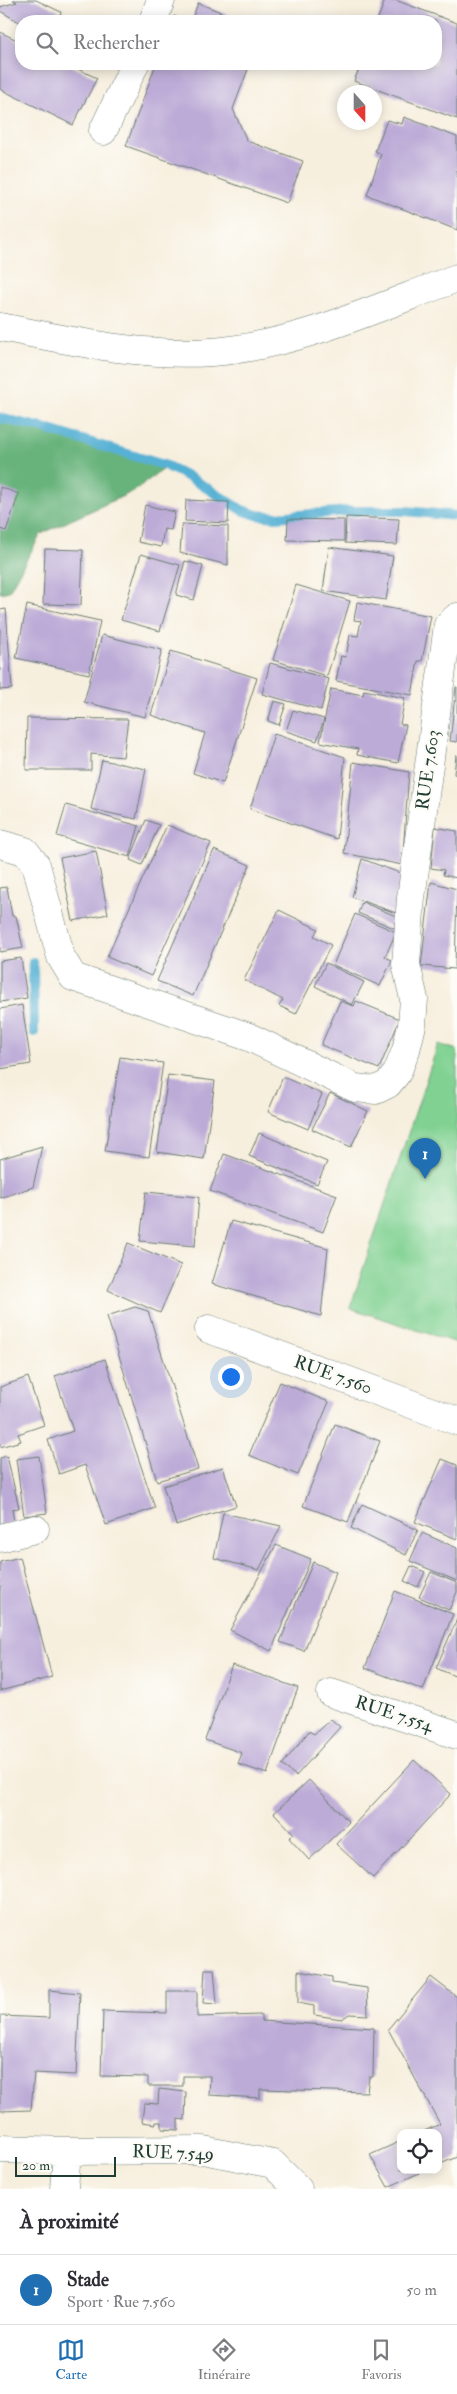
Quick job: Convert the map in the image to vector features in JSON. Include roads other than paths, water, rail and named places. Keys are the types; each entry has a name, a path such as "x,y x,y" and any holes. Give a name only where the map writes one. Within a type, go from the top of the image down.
{"street":[{"path":"155,15 161,0"},
{"path":"103,131 132,70"},
{"path":"0,327 130,351 210,352 285,340 457,278"},
{"name":"RUE 7.603","path":"0,844 25,852 36,865 61,956 73,977 249,1037 355,1088 376,1090 388,1084 397,1073 406,1050 412,1025 414,999 406,964 411,898 448,625 457,617"},
{"name":"RUE 7.560","path":"209,1329 457,1421"},
{"path":"0,1538 36,1529"},
{"name":"RUE 7.554","path":"331,1693 457,1735"},
{"name":"RUE 7.549","path":"0,2149 67,2151 204,2150 273,2164 298,2189"},
{"path":"64,2189 67,2151"}],"waterway":[{"path":"0,418 43,428 167,466 189,477 242,510 257,515 276,517 349,511 406,511 457,516"},
{"path":"33,962 34,1032"}],"place":[{"name":"Stade","path":"425,1179"}]}
